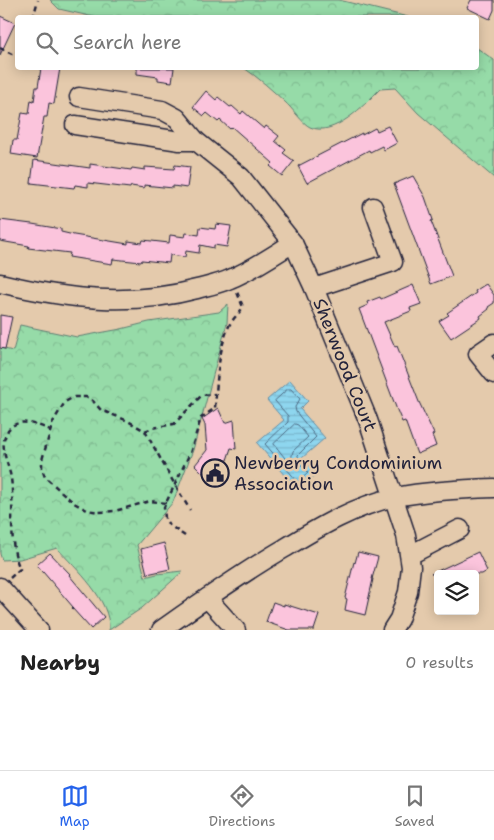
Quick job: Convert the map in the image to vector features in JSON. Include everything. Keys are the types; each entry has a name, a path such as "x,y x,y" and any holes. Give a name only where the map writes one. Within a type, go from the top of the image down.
{"street":[{"name":"Sherwood Court","path":"79,97 162,110 177,118 196,141 241,177 293,243 314,288 368,420 406,535 411,567 408,592 399,619 392,630"},
{"path":"75,125 180,141 196,141"},
{"name":"Sherwood Court","path":"314,288 393,262 372,207"},
{"path":"0,283 54,294 100,299 138,300 170,296 231,279 293,243"},
{"path":"494,343 478,354 494,374"},
{"path":"161,630 207,598 322,525 350,512 395,498 434,491 494,488"},
{"path":"410,555 460,530"},
{"path":"0,587 39,630"},
{"path":"207,598 236,630"}],"path":[{"path":"34,15 38,0"},
{"path":"0,48 12,54 15,52"},
{"path":"185,536 169,525 165,518 164,507 190,453 201,418 214,408 219,368 229,326 243,307"},
{"path":"145,431 174,424 202,396 216,394"},
{"path":"166,503 150,501 114,511 98,512 87,510 74,504 45,477 42,469 42,460 51,430 64,402 74,397 86,396 101,410 128,421 145,431 174,485 190,510"},
{"path":"0,587 20,569 14,556 11,479 3,440 8,430 16,423 30,422 51,430"}],"green space":[{"path":"50,0 339,0 400,15 85,15 59,9"},
{"path":"479,49 494,60 494,178 418,113 395,88 380,89 358,111 339,124 319,129 307,125 260,80 247,70 479,70"},
{"path":"228,304 227,323 193,450 173,502 137,545 145,577 182,572 142,608 109,630 108,619 98,596 57,548 20,559 2,560 0,554 0,348 13,351 20,325 77,337 149,322 219,312"}],"water":[{"path":"290,380 308,401 300,409 325,438 302,458 316,474 297,490 257,443 284,420 267,400"}],"building":[{"path":"471,0 494,0 494,10 490,19 467,8"},
{"path":"0,16 15,23 0,55"},
{"path":"41,70 60,70 54,104 49,103 47,117 44,117 37,158 11,154 13,140 17,140 22,113 29,114 31,100 34,101 36,87 38,87"},
{"path":"137,70 174,70 172,82 158,80 158,77 137,74"},
{"path":"206,91 216,100 218,97 241,114 243,111 264,129 266,126 279,136 275,141 286,150 283,153 294,161 282,176 270,166 273,163 232,127 230,129 220,120 218,122 207,113 204,116 193,107"},
{"path":"388,126 397,143 384,150 382,146 370,152 369,150 307,183 298,166 362,133 362,135 375,128 377,131"},
{"path":"34,160 90,168 90,164 131,170 132,168 145,170 145,167 174,169 175,165 190,167 187,188 144,185 144,188 131,186 130,188 88,183 88,187 75,185 74,188 31,183"},
{"path":"413,176 425,197 433,220 431,221 452,276 431,284 394,184"},
{"path":"0,220 61,229 61,232 74,235 128,244 128,241 142,243 143,240 169,243 170,235 185,237 186,233 199,235 200,227 215,229 216,224 231,226 227,247 214,245 214,248 200,245 199,253 186,251 185,257 170,255 169,263 113,259 112,264 69,257 70,253 28,248 29,246 0,241"},
{"path":"486,284 494,295 494,303 480,316 481,318 451,338 439,321"},
{"path":"413,285 421,304 410,308 411,311 384,322 395,347 397,346 434,434 432,435 436,446 417,454 405,421 402,422 397,410 359,309 368,305 367,302 380,297 381,299"},
{"path":"0,315 12,317 5,349 0,348"},
{"path":"218,408 225,423 234,420 236,449 231,448 225,466 213,483 195,465 207,450 205,425 202,419"},
{"path":"164,543 170,569 147,574 141,549"},
{"path":"358,552 378,557 365,615 345,610 347,599 345,598"},
{"path":"478,552 487,571 479,574 479,570 440,570"},
{"path":"50,553 70,574 104,617 91,629 37,565"},
{"path":"273,602 319,615 314,630 289,630 266,622"}],"place":[{"name":"Newberry Condominium Association","path":"215,473"}]}
